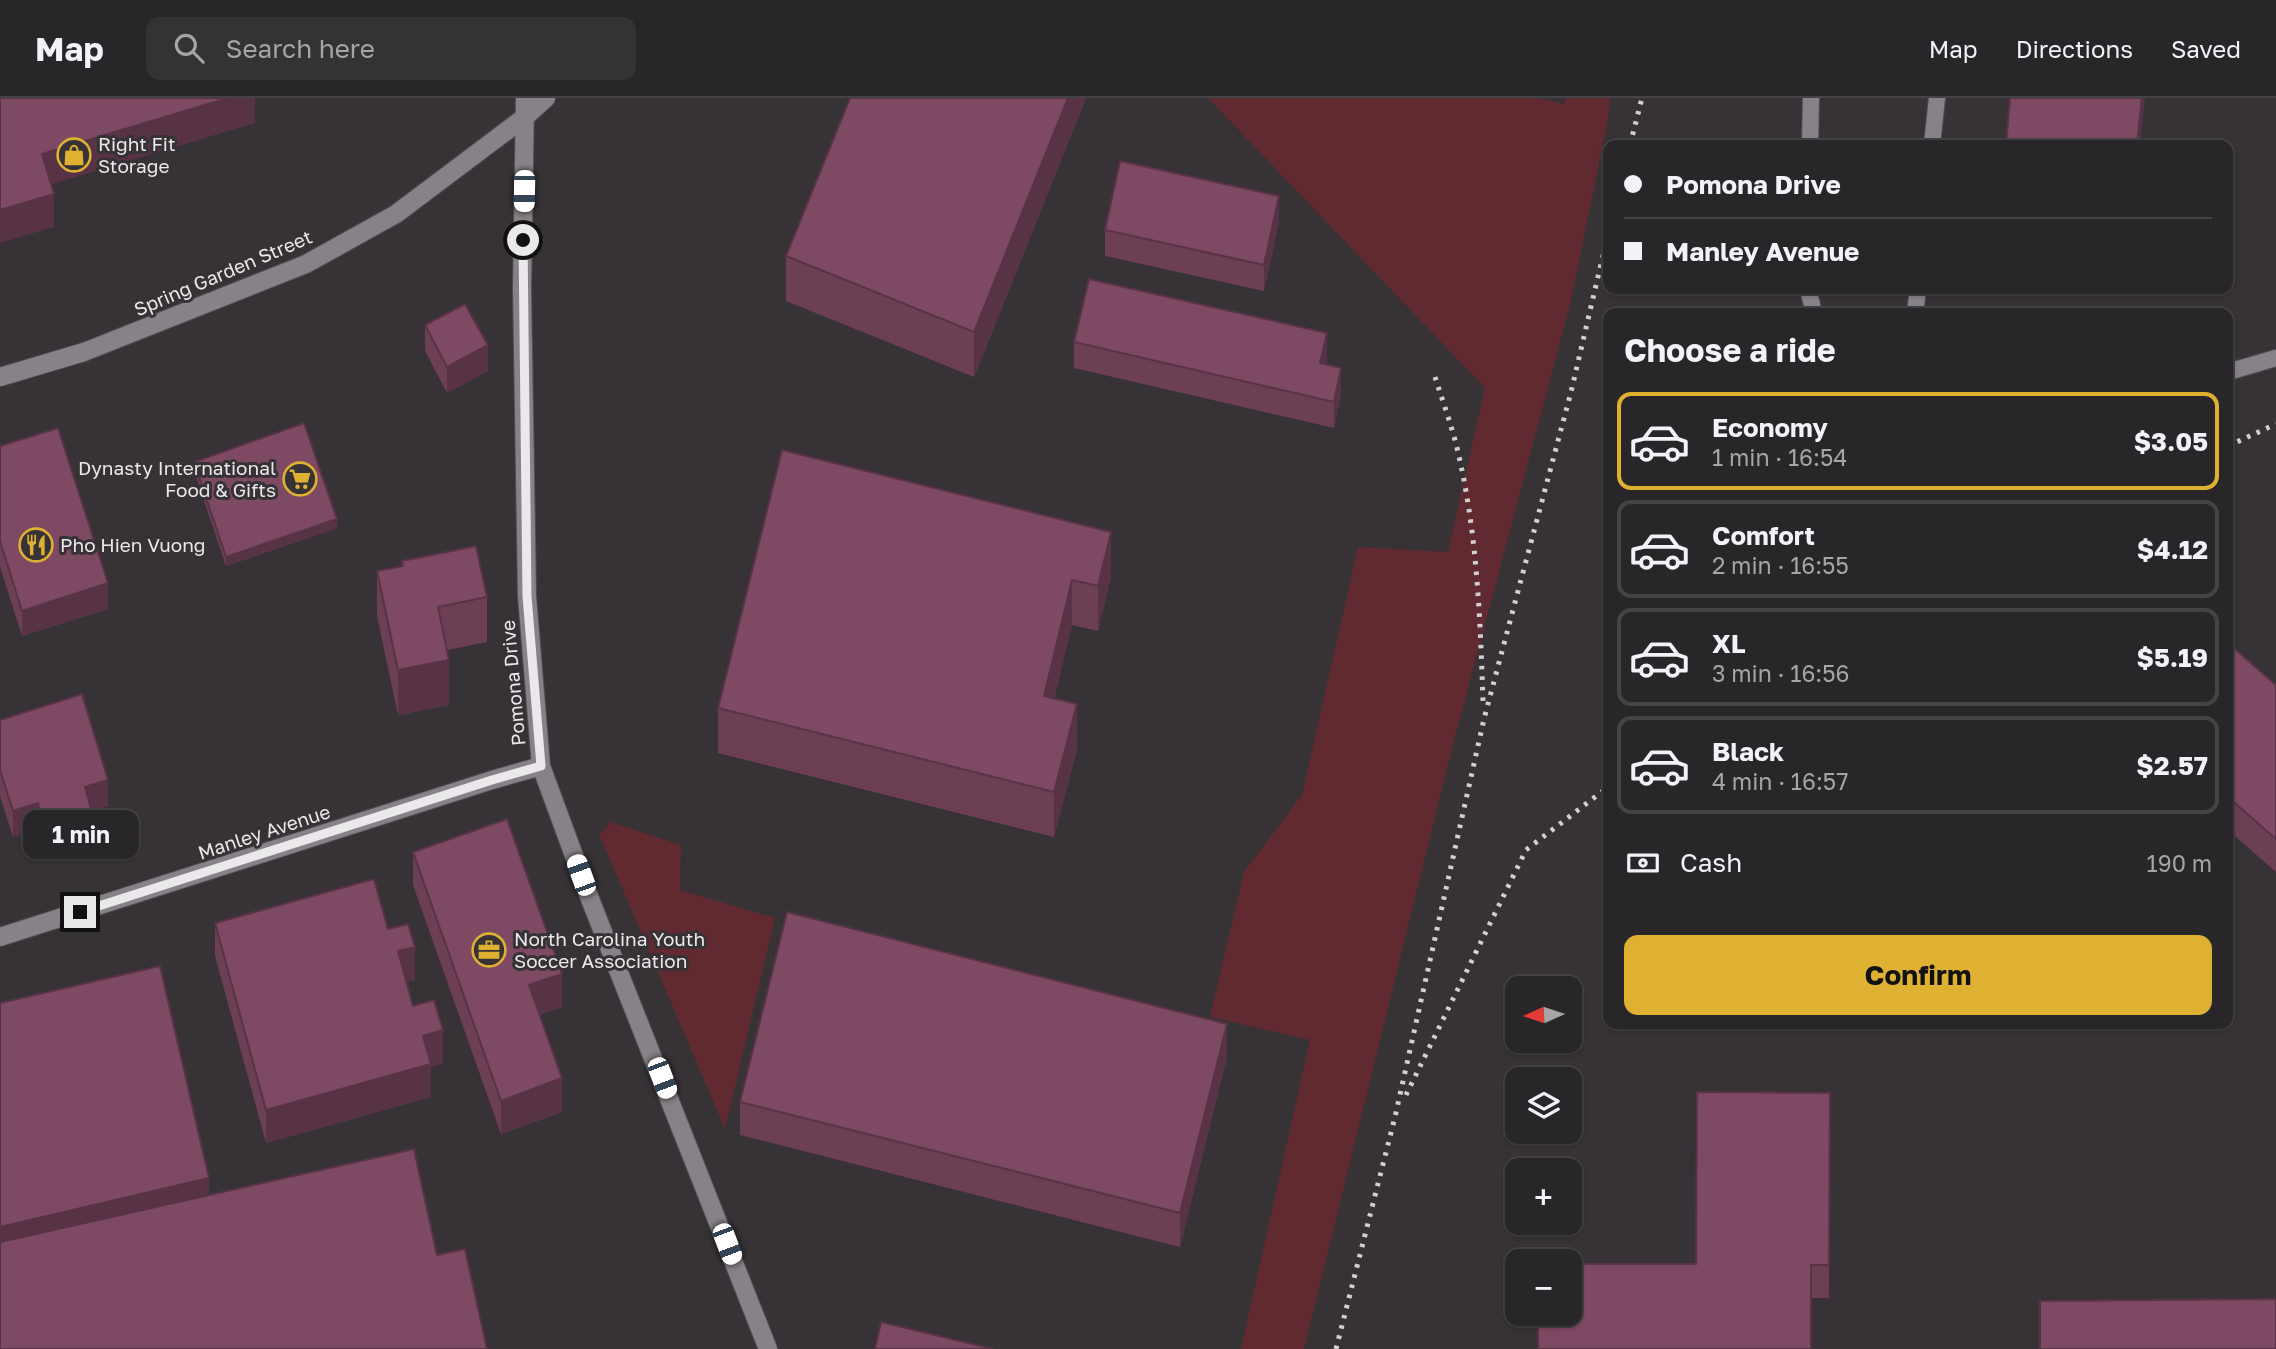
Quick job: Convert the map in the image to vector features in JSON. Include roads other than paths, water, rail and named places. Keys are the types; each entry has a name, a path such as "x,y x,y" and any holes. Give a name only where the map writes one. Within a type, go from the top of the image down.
{"street":[{"name":"Pomona Drive","path":"525,98 522,289 527,596 541,766 590,899 768,1349"},
{"name":"Spring Garden Street","path":"0,377 85,352 306,264 396,215 546,98"},
{"name":"Manley Avenue","path":"0,937 541,766"}],"lane":[{"path":"1810,140 1811,98"},
{"path":"1933,140 1937,98"},
{"path":"2233,371 2276,358"}],"railway":[{"path":"1631,140 1642,98"},
{"path":"1336,1349 1395,1117 1484,719 1571,392 1603,255"},
{"path":"1435,377 1456,444 1469,508 1479,604 1483,701"},
{"path":"2233,444 2276,424"},
{"path":"1406,1095 1526,850 1603,791"}],"place":[{"name":"Right Fit Storage","path":"74,155"},
{"name":"Dynasty International Food & Gifts","path":"300,479"},
{"name":"Pho Hien Vuong","path":"36,545"},
{"name":"North Carolina Youth Soccer Association","path":"489,950"}]}
